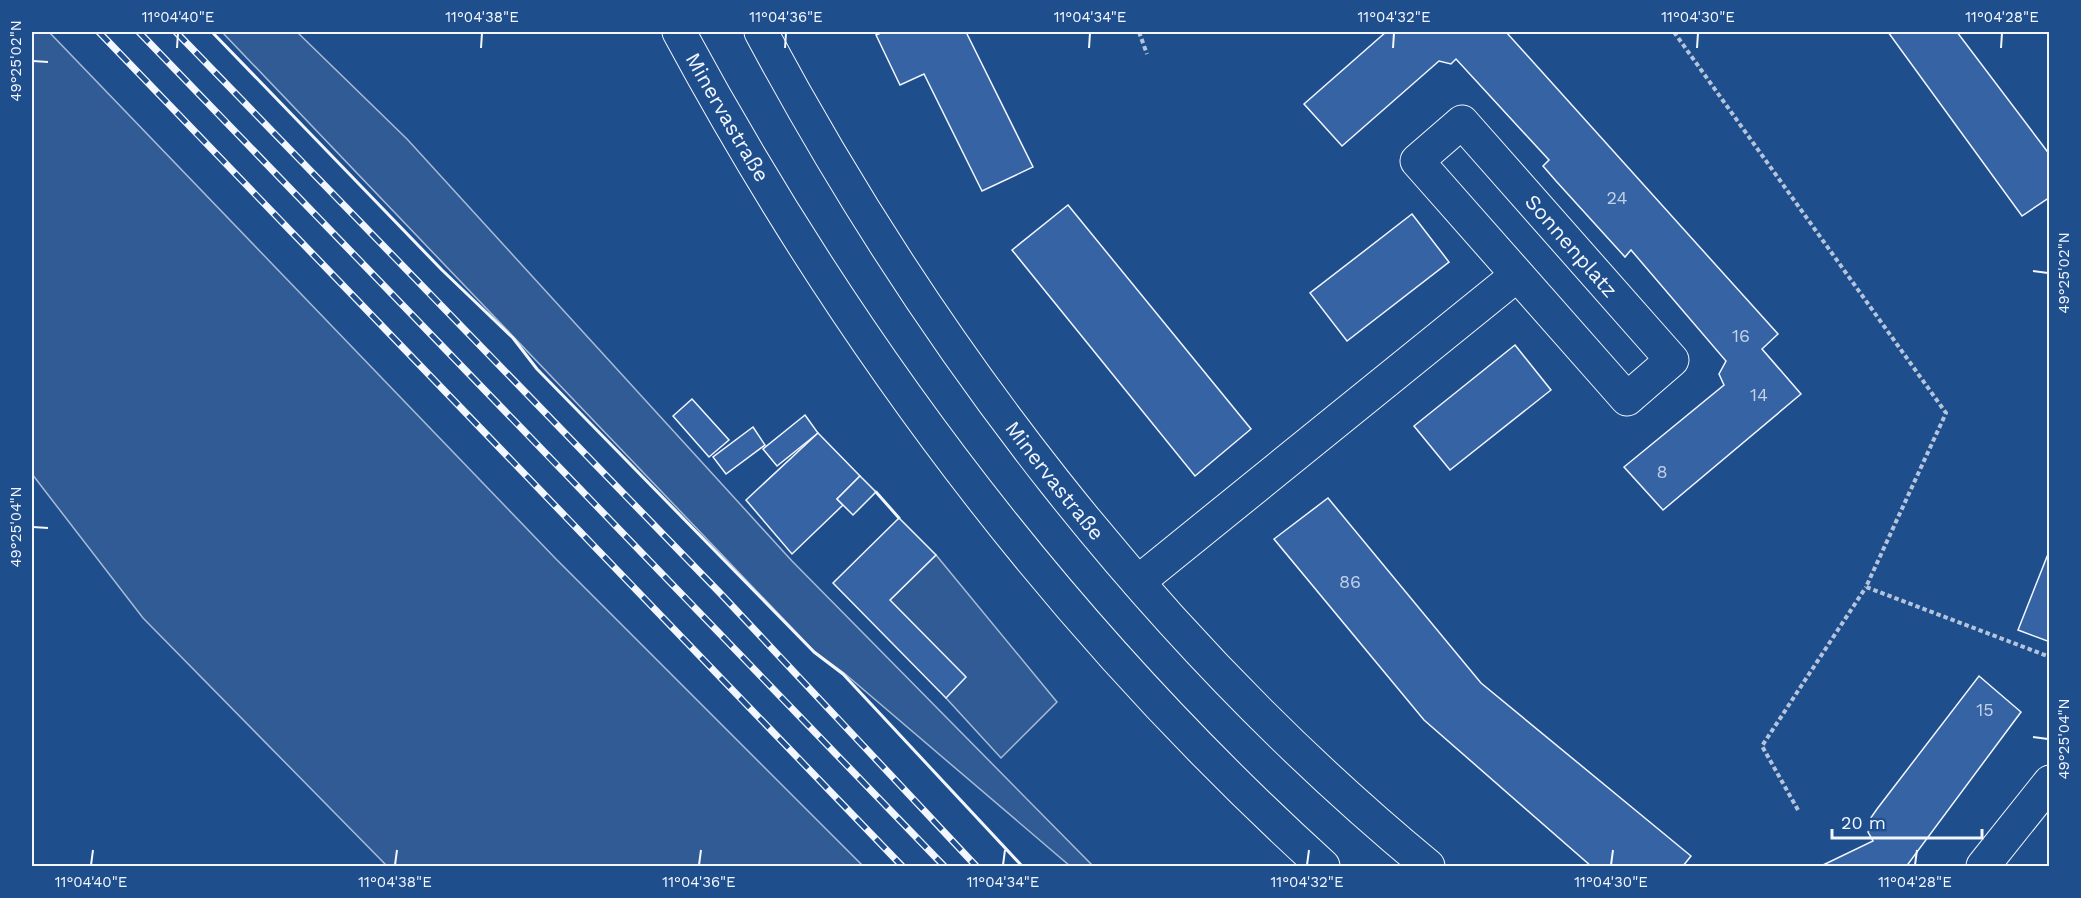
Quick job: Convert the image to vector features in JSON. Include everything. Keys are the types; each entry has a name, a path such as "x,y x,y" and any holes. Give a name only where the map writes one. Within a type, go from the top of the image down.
{"main road":[{"name":"Minervastraße","path":"679,32 752,163 841,305 914,409 993,514 1085,623 1179,727 1323,867"},
{"name":"Minervastraße","path":"761,32 865,212 933,317 1054,483 1138,582 1271,723 1369,816 1428,867"},
{"name":"Sonnenplatz","path":"1462,122 1672,360 1627,399 1517,275 1417,161 1462,122"},
{"path":"1138,582 1517,275"},
{"path":"1983,867 2049,782"}],"path":[{"path":"1139,32 1147,54"},
{"path":"1674,32 1946,413 1866,587 1762,746 1798,810"},
{"path":"1866,587 2049,657"}],"shaded area":[{"path":"32,32 49,32 556,559 863,866 387,866 143,618 32,474"},
{"path":"222,32 297,32 407,139 792,561 1093,866 1070,866 844,673 814,651"},
{"path":"936,555 1057,702 1001,758 946,698 890,600"}],"building":[{"path":"883,32 966,32 1033,167 982,191 924,74 900,85 876,35"},
{"path":"1386,32 1506,32 1778,334 1762,349 1801,394 1663,510 1624,467 1724,385 1719,374 1726,361 1631,250 1625,257 1556,181 1543,166 1549,160 1456,59 1451,64 1439,61 1342,146 1304,104"},
{"path":"1888,32 1957,32 2050,155 2050,197 2022,216"},
{"path":"1068,205 1251,429 1195,476 1012,250"},
{"path":"1412,214 1449,262 1347,341 1310,293"},
{"path":"1515,345 1551,390 1450,470 1414,426"},
{"path":"692,399 729,440 709,457 673,416"},
{"path":"805,415 818,433 777,466 763,449"},
{"path":"753,427 765,445 726,474 713,457"},
{"path":"818,433 860,476 837,499 843,505 792,554 746,500"},
{"path":"860,476 876,492 853,515 837,499"},
{"path":"1328,498 1481,683 1691,856 1683,866 1591,866 1424,720 1274,539"},
{"path":"899,518 936,555 890,600 966,677 946,698 833,583"},
{"path":"2050,549 2050,642 2018,630"},
{"path":"1979,676 2021,712 1908,864 1909,866 1821,866 1873,841 1868,832 1874,822 1870,819"}],"railway":[{"path":"99,32 902,866"},
{"path":"139,32 944,866"},
{"path":"176,32 720,593 976,866"}],"wall":[{"path":"212,32 442,270 513,338 537,369 814,652 843,674 1022,866"},
{"path":"876,492 899,518"}]}
